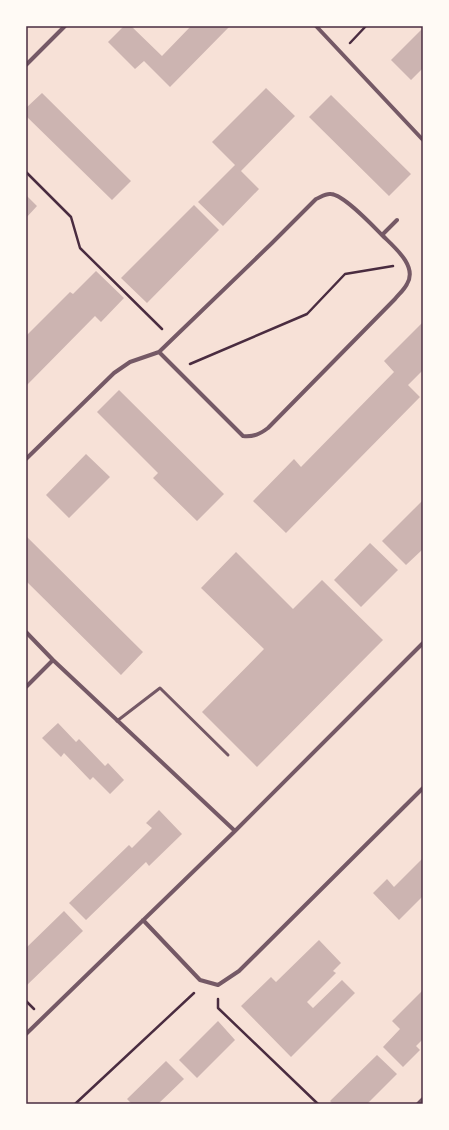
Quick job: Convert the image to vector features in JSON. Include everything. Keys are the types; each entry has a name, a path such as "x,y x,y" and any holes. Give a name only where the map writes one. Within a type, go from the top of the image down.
{"street":[{"path":"26,65 65,26"},
{"path":"316,26 423,140"},
{"path":"26,459 114,373 130,362 159,352 316,199 326,194 332,194 343,199 382,235 408,263 410,275 407,284 395,299 268,428 252,437 243,436 159,352"},
{"path":"382,235 397,220"},
{"path":"26,632 117,721 235,831"},
{"path":"26,1034 235,831 423,643"},
{"path":"26,687 53,660"},
{"path":"143,920 200,980 218,985 239,971 423,788"},
{"path":"418,1104 423,1099"}],"lane":[{"path":"117,721 160,688 228,755"}],"path":[{"path":"341,52 366,26"},
{"path":"26,172 71,217 80,248 172,339"},
{"path":"176,370 307,314 345,274 408,263"},
{"path":"76,1104 206,982"},
{"path":"218,985 218,1008 318,1104"}],"building":[{"path":"124,26 131,26 162,56 191,26 230,26 170,87 144,61 135,69 108,42"},
{"path":"423,28 423,68 411,80 391,60"},
{"path":"266,88 295,116 241,171 259,189 223,226 198,202 235,165 212,142"},
{"path":"42,93 131,181 112,200 26,116 26,108"},
{"path":"331,95 411,174 389,196 309,117"},
{"path":"26,195 37,206 26,218"},
{"path":"194,205 219,230 147,303 121,278"},
{"path":"96,271 124,298 101,322 95,316 26,386 26,336 70,292 73,294"},
{"path":"423,322 423,370 408,385 420,397 286,533 253,501 294,459 301,467 394,372 384,361"},
{"path":"119,390 224,494 197,521 153,478 158,473 97,412"},
{"path":"86,454 110,477 69,518 46,495"},
{"path":"423,500 423,549 406,565 382,541"},
{"path":"26,536 143,652 121,675 26,581"},
{"path":"370,543 398,570 361,607 334,580"},
{"path":"236,552 293,609 322,580 383,640 257,767 202,712 264,649 201,588"},
{"path":"58,723 76,742 79,739 105,766 108,763 124,780 110,794 93,777 90,780 64,753 61,757 42,738"},
{"path":"159,810 182,834 149,866 146,862 86,920 69,903 129,845 132,848 152,828 146,823"},
{"path":"423,858 423,896 399,920 373,893 387,879 394,887"},
{"path":"64,911 83,931 26,986 26,948"},
{"path":"319,940 341,963 333,971 336,973 307,1002 313,1008 342,980 355,993 291,1057 241,1006 271,977 276,982"},
{"path":"423,990 423,1039 416,1046 420,1050 403,1067 383,1047 400,1029 392,1021"},
{"path":"218,1021 235,1040 197,1078 179,1060"},
{"path":"377,1055 397,1074 367,1104 333,1104 330,1101"},
{"path":"166,1061 184,1079 158,1104 132,1104 127,1099"}]}
